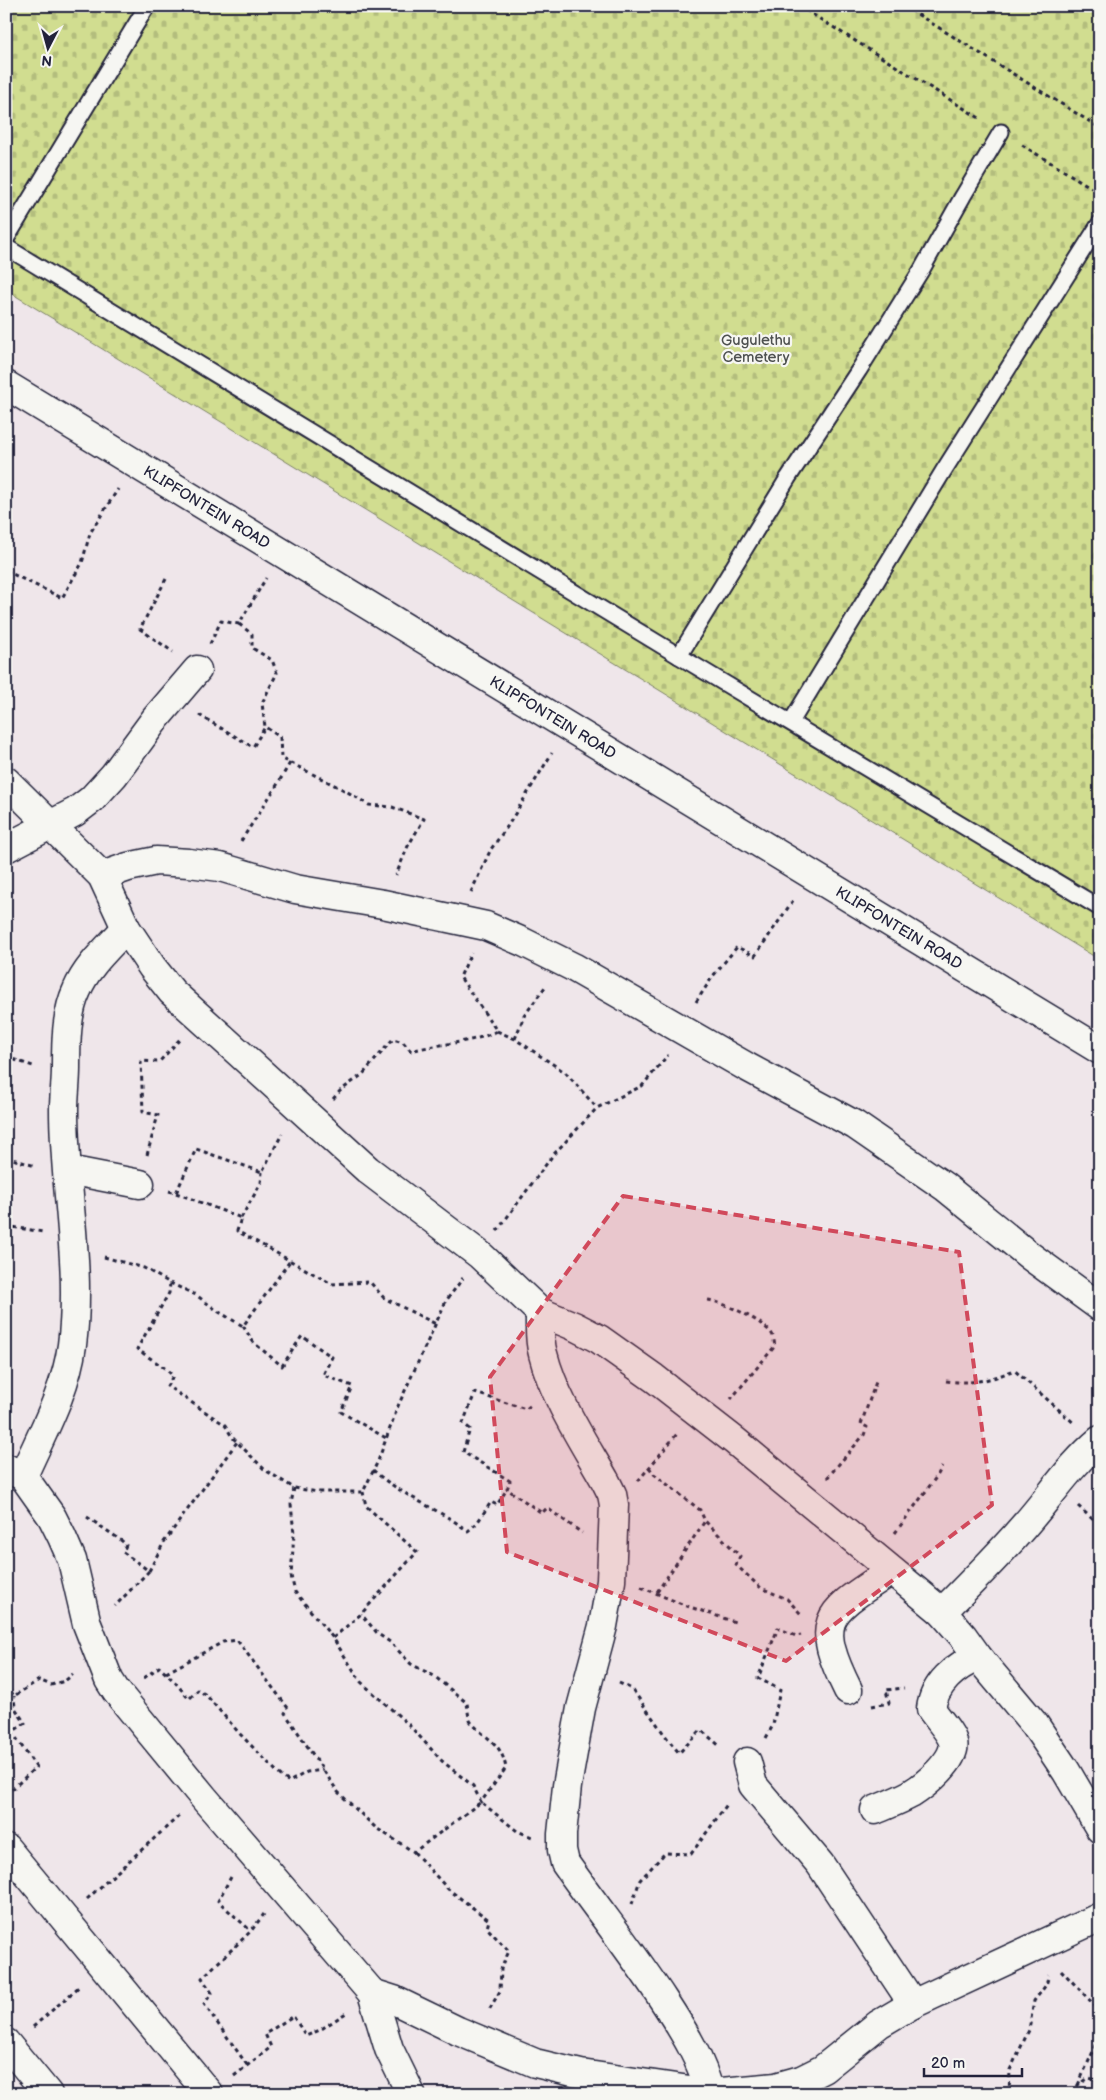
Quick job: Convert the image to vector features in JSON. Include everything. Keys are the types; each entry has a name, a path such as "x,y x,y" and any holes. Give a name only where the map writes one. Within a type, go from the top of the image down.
{"street":[{"name":"KLIPFONTEIN ROAD","path":"6,385 1100,1050"},
{"path":"6,848 50,823 75,812 103,788 156,718 197,670"},
{"path":"6,782 102,876 126,928 152,967 172,992 368,1170 480,1255 540,1312 599,1339 654,1378 942,1612 1034,1725 1066,1770 1100,1829"},
{"path":"102,876 128,866 156,861 220,867 295,890 383,904 486,926 573,967 747,1067 855,1125 945,1187 1030,1256 1100,1307"},
{"path":"126,928 84,975 72,1004 66,1045 64,1110 76,1306 72,1346 62,1390 15,1472 52,1516 62,1536 72,1560 87,1624 109,1680 116,1691 247,1849 372,1993 389,2049 412,2094"},
{"path":"68,1170 140,1184"},
{"path":"540,1312 539,1332 543,1355 556,1390 612,1494 614,1505 611,1581 603,1626 581,1708 567,1786 562,1850 566,1863 637,1959 681,2027 703,2068 710,2093"},
{"path":"942,1612 1017,1534 1098,1441"},
{"path":"848,1690 822,1629 833,1614 884,1564"},
{"path":"875,1810 911,1794 930,1780 949,1759 953,1749 953,1741 931,1709 932,1699 950,1674 962,1664 978,1657"},
{"path":"750,1774 820,1864 913,2004"},
{"path":"6,1848 61,1916 105,1966 218,2088"},
{"path":"372,1993 394,2000 472,2037 536,2063 581,2074 710,2093 776,2087 801,2080 823,2069 879,2024 913,2004 1047,1952 1100,1917"},
{"path":"10,2047 48,2094"}],"lane":[{"path":"6,239 147,6"},
{"path":"679,656 788,478 922,269 1001,132"},
{"path":"791,722 944,470 1100,223"},
{"path":"6,247 679,656 1100,908"}],"path":[{"path":"798,6 871,49 1100,194"},
{"path":"904,6 1100,128"},
{"path":"6,571 62,598 82,563 90,533 123,482"},
{"path":"239,624 270,571"},
{"path":"166,579 140,629 197,670 221,621 239,624 252,634 252,648 272,660 277,673 262,703 264,727 253,747 174,698"},
{"path":"264,727 280,737 281,758 346,790 369,805 392,807 424,819 408,846 388,897 383,904"},
{"path":"458,920 491,849 507,827 556,746"},
{"path":"220,867 252,824 290,763"},
{"path":"333,1638 361,1614 417,1552 366,1506 363,1492 398,1406 446,1301 554,1155 597,1108 642,1086 687,1032 695,1004 713,976 737,947 755,956 798,893"},
{"path":"486,926 460,977 497,1031 515,1040 566,1073 597,1108"},
{"path":"515,1040 524,1016 552,978 573,967"},
{"path":"199,1017 159,1062 141,1061 144,1112 158,1115 140,1184 176,1193 241,1218"},
{"path":"436,1324 384,1298 370,1282 332,1284 237,1231 241,1218 261,1183 262,1172 280,1141 305,1112 340,1091 363,1074 393,1038 403,1042 411,1051 432,1045 483,1038 497,1031"},
{"path":"176,1193 196,1149 262,1172"},
{"path":"73,1252 95,1255 137,1266 196,1294 219,1312 243,1326 254,1343 282,1366 302,1336 332,1357 323,1375 352,1386 341,1412 386,1438"},
{"path":"243,1326 290,1261"},
{"path":"170,1283 169,1293 137,1349 173,1376 167,1386 225,1424 237,1442 265,1470 294,1488 318,1492 363,1492"},
{"path":"612,1494 634,1487 649,1467 704,1417 775,1346 773,1334 760,1324 722,1303 708,1300"},
{"path":"946,1381 966,1384 994,1379 1014,1370 1098,1441"},
{"path":"807,1501 864,1435 867,1427 860,1424 876,1382"},
{"path":"373,1470 386,1482 453,1520 468,1531 477,1523 491,1502 497,1505 510,1482 463,1452 470,1429 463,1423 475,1393 526,1409 556,1390"},
{"path":"87,1624 97,1623 149,1571 164,1542 237,1442"},
{"path":"649,1467 654,1474 700,1510 705,1521 740,1556 736,1565 761,1588 787,1599 822,1629"},
{"path":"884,1564 942,1467"},
{"path":"294,1488 291,1504 294,1534 290,1576 295,1592 333,1638 361,1682 409,1725 442,1761 473,1786 481,1802 517,1831 562,1850"},
{"path":"507,1489 542,1513 546,1508 588,1537 613,1542"},
{"path":"62,1536 81,1512 122,1541 126,1545 123,1552 149,1571"},
{"path":"656,1592 705,1521"},
{"path":"611,1581 647,1588 684,1604 735,1622"},
{"path":"361,1614 378,1634 390,1642 411,1664 434,1676 467,1703 470,1721 489,1737 503,1754 506,1768 481,1802 414,1852"},
{"path":"620,1936 640,1880 665,1853 691,1854 750,1774 773,1725 780,1690 758,1678 778,1628 796,1636 822,1629"},
{"path":"166,1673 223,1642 236,1640 288,1708 285,1713 338,1792 376,1828 414,1852 448,1889 489,1920 487,1928 509,1951 501,1969 500,1991 472,2037"},
{"path":"14,1696 39,1680 51,1686 65,1680 100,1657"},
{"path":"116,1691 141,1680 159,1667 189,1700 198,1690 206,1695 240,1734 289,1782 307,1772 323,1770"},
{"path":"592,1668 632,1689 679,1753 701,1730 750,1774"},
{"path":"6,1685 14,1696 15,1708 25,1723 12,1732 36,1766 6,1795"},
{"path":"848,1690 863,1693 870,1707 889,1703 886,1690 908,1687 932,1699"},
{"path":"61,1916 76,1908 96,1892 176,1818 204,1798"},
{"path":"247,1849 218,1901 251,1931"},
{"path":"247,2065 204,2004 212,1993 202,1978 251,1931 271,1904 285,1893"},
{"path":"1047,1952 1100,2011"},
{"path":"1009,2094 1010,2070 1028,2030 1034,2001 1046,1985 1047,1952"},
{"path":"10,2047 105,1966"},
{"path":"218,2088 271,2047 265,2034 293,2016 306,2036 335,2021 372,1993"},
{"path":"1074,2094 1100,2036"},
{"path":"1078,2085 1089,2078 1100,2081"}],"highlighted area":[{"path":"623,1196 959,1252 992,1505 786,1661 507,1552 490,1377"}],"green space":[{"name":"Gugulethu Cemetery","path":"6,6 1100,6 1100,960 6,290"}]}
